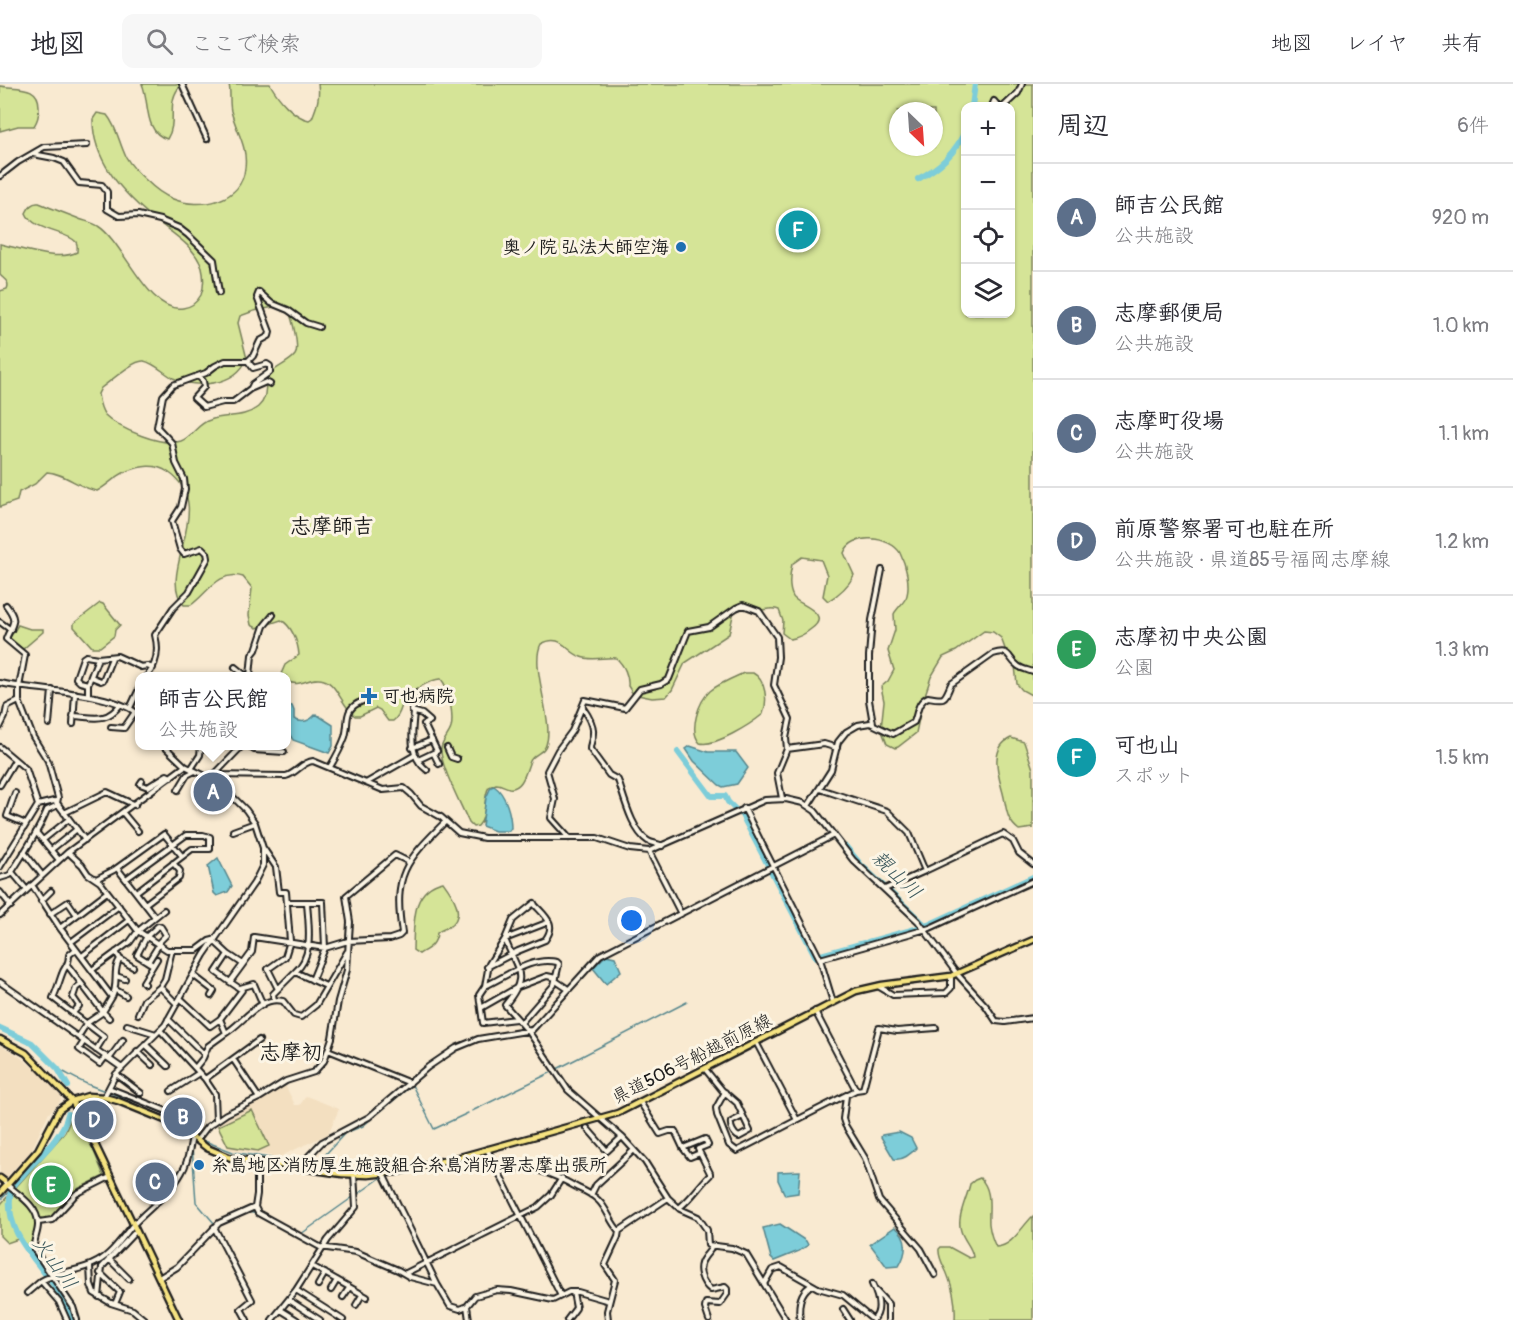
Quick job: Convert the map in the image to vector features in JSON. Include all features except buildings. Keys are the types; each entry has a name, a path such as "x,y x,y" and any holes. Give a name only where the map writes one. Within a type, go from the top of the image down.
{"main road":[{"name":"県道506号船越前原線","path":"72,1101 88,1096 104,1097 174,1124 221,1154 301,1168 384,1176 618,1113 856,992 878,986 954,975 1033,940"},
{"path":"0,1039 26,1053 72,1101 179,1320"},
{"path":"0,1192 4,1181 38,1149 58,1110 72,1101"}],"street":[{"path":"182,84 207,139"},
{"path":"1008,102 1018,93 1022,84"},
{"path":"0,176 44,147 87,145"},
{"path":"33,154 64,162 79,183 102,185 107,192 107,209 115,214 138,215 160,220 179,228 214,260 219,293"},
{"path":"150,672 158,647 155,635 173,608 189,592 208,558 202,548 187,555 182,553 172,521 182,507 185,489 172,443 156,427 166,392 177,383 206,373 225,361 248,361 253,356 260,341 269,336 270,332 256,297 259,292 271,303 288,310 306,323 319,327"},
{"path":"248,361 253,368 267,364 270,366 270,372 253,384 250,389"},
{"path":"197,376 204,384 194,398 204,407 233,402 250,389 267,382 270,384"},
{"path":"873,723 869,700 869,656 872,620 882,570"},
{"path":"6,605 13,616 14,624 7,635 8,642 25,655 18,687 19,701 33,737 49,765 58,804"},
{"path":"569,838 551,818 555,799 547,771 572,731 585,700 625,708 640,689 661,684 669,679 688,631 709,627 742,605 759,611 777,637 778,657 774,685 790,719 786,738 787,749 777,773 782,798"},
{"path":"249,672 252,655 264,626 273,615"},
{"path":"0,622 11,630"},
{"path":"808,806 831,770 842,736 852,727 873,723 893,734 897,732 914,722 918,706 923,699 945,698 951,684 993,654 1003,651 1012,657 1020,668 1033,672"},
{"path":"88,684 76,678 83,658 86,656 98,658 117,656 141,667 153,668"},
{"path":"91,677 103,680 112,657"},
{"path":"88,695 88,684 98,658"},
{"path":"235,667 242,672"},
{"path":"72,672 78,674"},
{"path":"0,683 88,695 135,710"},
{"path":"49,724 52,690"},
{"path":"73,724 75,693"},
{"path":"414,693 412,748 418,760 428,770"},
{"path":"130,708 135,698"},
{"path":"0,727 6,717 7,707 19,701"},
{"path":"330,767 346,734 349,711 352,706 363,701"},
{"path":"73,716 103,718 112,715 120,705"},
{"path":"583,708 591,721 593,734 590,749 609,775 618,780 631,817 639,831 650,842 659,843 662,846"},
{"path":"414,712 422,714 430,722 424,724 432,740 439,764"},
{"path":"111,727 124,728 135,715"},
{"path":"412,748 432,740"},
{"path":"787,749 824,744 837,748"},
{"path":"0,747 27,771 38,805"},
{"path":"418,760 449,748 451,757 458,759"},
{"path":"168,750 185,766 212,776 286,776 310,761 330,767 383,790 404,788 421,806 459,833 472,837 597,838 630,849 649,851 765,800 782,798 808,806 821,817 853,860 886,888 924,929 954,975 986,1006 996,1021 1033,1018"},
{"path":"178,790 193,770 201,750"},
{"path":"212,776 238,750"},
{"path":"254,750 284,752"},
{"path":"366,783 415,754"},
{"path":"0,785 2,775 15,760"},
{"path":"0,915 68,852 135,805 185,766"},
{"path":"142,781 140,784 148,787 168,775 171,777"},
{"path":"104,1097 116,1074 168,1019 213,940 261,872 265,856 255,823 246,810 212,776"},
{"path":"820,789 882,808 893,816 909,833 925,871"},
{"path":"64,813 107,792 135,805"},
{"path":"15,793 7,816 27,824"},
{"path":"0,867 38,805 54,801 85,840"},
{"path":"0,878 8,877 12,872 40,827 48,808 58,804"},
{"path":"744,808 820,959 833,1002"},
{"path":"123,813 138,831"},
{"path":"43,840 69,819"},
{"path":"230,982 252,952 254,937 325,948 348,941 386,940 401,934 398,893 409,862 422,844 445,822"},
{"path":"233,831 255,823"},
{"path":"186,826 186,835"},
{"path":"51,850 77,829"},
{"path":"36,832 59,860"},
{"path":"96,879 117,868 164,834 182,856"},
{"path":"126,879 186,835 203,834 210,837 210,849 192,849 136,892"},
{"path":"886,888 1003,834 1013,841 1019,853 1033,864"},
{"path":"301,1168 302,1163 322,1142 369,1117 435,1063 470,1041 497,1035 529,1032 600,955 834,835"},
{"path":"263,848 276,867 279,892 286,892 290,941 285,957 268,969 278,989"},
{"path":"649,851 681,914"},
{"path":"24,852 42,875"},
{"path":"68,852 88,874 96,879 138,931 157,945 167,950 197,950 213,940"},
{"path":"27,1293 41,1280 90,1266 110,1252 133,1225 172,1187 181,1175 195,1138 207,1127 286,1081 316,1070 324,1061 346,977 350,922 346,898 348,892 370,877 395,855 409,862"},
{"path":"145,904 179,878 180,871 173,863"},
{"path":"117,868 155,917"},
{"path":"12,872 27,890"},
{"path":"820,959 924,929 1033,881"},
{"path":"32,885 50,914 112,997"},
{"path":"41,901 51,891"},
{"path":"0,892 11,906"},
{"path":"60,928 107,892"},
{"path":"50,914 68,902 77,915"},
{"path":"287,902 323,902 325,948 312,980"},
{"path":"274,1000 273,994 300,967 309,946 307,902"},
{"path":"487,967 545,940 551,932 549,922 534,903 513,920 505,939 487,967 484,986 479,995 483,1023 516,1019"},
{"path":"71,942 118,906"},
{"path":"92,970 130,942 138,931 164,910"},
{"path":"82,956 129,920"},
{"path":"505,939 549,922"},
{"path":"148,962 157,945 166,935 161,927 147,936 137,955 153,966"},
{"path":"505,939 519,969 518,987 505,1005 529,1032 568,1090 622,1137 645,1162 668,1198 679,1208 698,1217 707,1230 707,1242 712,1246 727,1246 743,1251 749,1257 786,1320"},
{"path":"213,940 243,964"},
{"path":"76,949 69,955 68,966 62,973 62,979 53,998 104,1037 96,1050"},
{"path":"138,1014 142,1002 160,987 165,979 172,950"},
{"path":"116,952 120,959 133,968"},
{"path":"195,1068 212,1041 233,1028 248,1013 263,1005 274,1000 283,1001 294,1016 301,1017 316,1005 348,952"},
{"path":"180,998 210,1026 220,1019 242,990 216,972 228,954"},
{"path":"78,1037 87,1023 103,1012 116,990 116,964 120,959"},
{"path":"145,984 143,982 157,959"},
{"path":"484,986 544,959 559,964 556,980 542,1001 521,1023"},
{"path":"68,966 110,1018"},
{"path":"295,972 326,986"},
{"path":"193,975 214,991 211,996"},
{"path":"878,986 893,995 946,993 951,988 954,975"},
{"path":"116,976 125,979"},
{"path":"481,1008 518,987 547,976 567,989"},
{"path":"0,982 122,1068"},
{"path":"73,1012 79,1006 73,997 76,988 81,984"},
{"path":"239,988 254,984 263,1005"},
{"path":"160,987 177,1004"},
{"path":"116,990 126,996"},
{"path":"815,1011 856,1090"},
{"path":"168,1019 204,1054"},
{"path":"220,1019 226,1033"},
{"path":"127,1025 156,1034"},
{"path":"724,1092 716,1108 717,1115 729,1145 737,1151 856,1090 863,1089 879,1028 897,1031 936,1029"},
{"path":"160,1030 205,1079 216,1097 216,1120"},
{"path":"84,1041 79,1049 100,1064 123,1040"},
{"path":"205,1079 259,1040"},
{"path":"756,1042 797,1120"},
{"path":"145,1044 168,1066"},
{"path":"328,1050 410,1083"},
{"path":"138,1052 152,1065"},
{"path":"232,1059 259,1098"},
{"path":"705,1069 736,1103 743,1116 750,1131 739,1137 730,1125 731,1122 743,1116"},
{"path":"171,1091 199,1073"},
{"path":"116,1074 141,1093"},
{"path":"109,1088 178,1116 174,1124"},
{"path":"846,1096 843,1119 865,1158 879,1200 921,1249 935,1275"},
{"path":"639,1102 660,1134 675,1131 690,1157 700,1153"},
{"path":"587,1128 607,1151 622,1137"},
{"path":"679,1208 691,1199 700,1184 710,1175 698,1149 708,1145 705,1139 683,1148"},
{"path":"487,1149 561,1296"},
{"path":"591,1195 596,1185 634,1150"},
{"path":"257,1162 255,1207 258,1213 322,1247 356,1252 410,1277 437,1284"},
{"path":"498,1171 523,1167 549,1173 599,1200 609,1219 619,1230 618,1238 604,1265 615,1280 609,1301 608,1320"},
{"path":"272,1320 296,1290 322,1247 356,1207 354,1174"},
{"path":"384,1176 450,1306 460,1309 475,1296 497,1290 553,1300 573,1292 609,1301"},
{"path":"39,1222 52,1220 76,1194 110,1177"},
{"path":"406,1274 543,1203 562,1178"},
{"path":"4,1181 31,1206 39,1222 34,1249 50,1276 73,1306 77,1320"},
{"path":"619,1230 668,1198"},
{"path":"159,1278 177,1268 214,1227 232,1216 255,1207"},
{"path":"214,1227 252,1300 241,1309 247,1320"},
{"path":"99,1297 102,1267 136,1231"},
{"path":"709,1320 705,1308 706,1303 720,1304 728,1289 725,1287 711,1290 702,1276 700,1265 712,1246"},
{"path":"109,1259 129,1279"},
{"path":"90,1266 92,1289 99,1297 133,1310 145,1320"},
{"path":"312,1266 364,1296 356,1305"},
{"path":"764,1284 772,1270 781,1267 813,1285 843,1295 873,1320 879,1311 872,1284"},
{"path":"100,1273 120,1292 115,1304"},
{"path":"318,1285 325,1274"},
{"path":"41,1280 59,1302 67,1320"},
{"path":"331,1290 337,1280"},
{"path":"800,1320 798,1310 802,1294 813,1285"},
{"path":"343,1298 349,1288"},
{"path":"296,1290 343,1320"},
{"path":"875,1290 888,1304 888,1320"},
{"path":"567,1320 576,1308 573,1292"},
{"path":"289,1300 320,1320"},
{"path":"466,1306 469,1320"},
{"path":"843,1309 850,1320"},
{"path":"281,1310 297,1320"}],"shaded area":[{"path":"0,1045 16,1054 40,1073 61,1096 60,1102 48,1114 31,1151 6,1178 0,1174"},
{"path":"285,1085 295,1105 300,1105 306,1096 339,1109 328,1134 279,1157 228,1149 216,1124"}],"green space":[{"path":"142,84 182,84 174,98 172,125 167,139 154,130 148,115"},
{"path":"229,84 270,84 292,111 309,120 317,105 318,84 1033,84 1033,696 1017,684 1015,666 1008,657 1001,638 993,632 984,631 956,651 943,657 931,677 916,733 898,747 887,744 881,729 884,701 881,687 888,681 894,670 888,651 895,630 894,614 906,597 908,580 900,553 895,548 880,540 863,539 848,546 844,553 854,575 852,579 843,590 828,601 823,596 827,575 821,560 802,557 792,564 791,593 818,618 817,623 811,629 801,636 790,639 782,633 783,621 779,610 757,610 735,606 729,634 685,663 672,690 666,697 652,698 633,694 628,686 625,671 616,658 585,658 559,642 548,641 541,644 538,666 547,722 546,745 532,758 518,786 509,788 496,784 489,787 481,822 478,826 473,827 452,786 442,756 441,749 451,728 452,717 448,695 441,679 427,683 410,693 393,721 388,721 376,708 355,716 329,682 314,679 296,684 291,683 291,672 282,672 285,665 299,655 296,640 288,626 281,620 257,628 251,625 249,615 252,588 243,577 235,575 220,579 191,605 184,605 177,591 176,576 188,521 188,503 182,486 168,472 153,466 138,468 120,475 97,491 60,475 47,472 35,484 19,492 17,501 0,507 0,291 7,289 8,285 0,275 0,244 50,255 69,255 77,252 77,243 72,239 36,224 30,219 27,211 33,204 39,203 98,226 108,234 137,275 159,300 170,307 189,307 198,300 203,289 203,274 199,261 186,244 137,204 115,180 99,151 94,135 93,119 97,113 107,115 128,160 138,173 159,191 169,197 195,204 207,203 228,196 242,180 245,153 231,111","holes":["279,306 289,311 297,346 295,355 270,374 266,382 264,399 252,411 241,415 216,418 198,427 185,439 173,442 141,436 120,426 103,413 98,394 101,388 139,362 148,362 173,378 183,381 204,384 225,380 234,375 247,359 238,323 240,316"]},
{"path":"0,86 26,89 36,95 39,111 34,126 18,126 0,131"},
{"path":"100,603 120,625 115,630 114,636 100,647 92,647 74,627 74,623"},
{"path":"18,625 30,629 43,629 43,632 23,649 9,639"},
{"path":"744,673 753,673 761,681 765,697 763,714 742,729 723,738 714,742 700,743 695,724 702,702 714,688"},
{"path":"1011,738 1024,742 1033,769 1033,828 1019,830 1011,822 1007,813 999,778 997,755 1004,742"},
{"path":"443,882 456,904 457,916 450,926 437,933 431,946 419,954 413,950 416,909 425,892"},
{"path":"252,1110 269,1146 258,1151 228,1146 218,1126"},
{"path":"71,1114 93,1149 104,1176 79,1188 49,1219 37,1221 33,1248 37,1257 34,1258 21,1238 7,1243 0,1236 0,1205 65,1132"},
{"path":"980,1178 987,1188 989,1227 996,1247 1012,1240 1033,1216 1033,1320 955,1320 953,1292 939,1249 949,1247 969,1258 973,1257 961,1231 960,1220 970,1184"}],"water":[{"path":"291,706 294,719 297,721 306,721 316,714 333,725 333,746 329,753 293,740"},
{"path":"690,746 708,752 736,752 748,768 737,784 723,787 694,761 686,749"},
{"path":"494,786 502,794 509,811 511,828 509,831 495,831 482,826 486,798 491,787"},
{"path":"218,858 232,886 228,892 217,896 214,893 208,866"},
{"path":"606,955 615,957 621,971 606,984 593,968"},
{"path":"899,1132 911,1138 916,1148 906,1157 894,1159 881,1137"},
{"path":"800,1171 798,1193 785,1195 778,1180 778,1172"},
{"path":"780,1224 806,1241 808,1245 774,1261 771,1258 763,1228"},
{"path":"895,1227 905,1240 904,1256 899,1266 887,1267 870,1244"}],"waterway":[{"path":"973,102 975,84"},
{"path":"918,179 933,170 946,158 961,138"},
{"path":"678,752 711,796 725,796 735,809"},
{"path":"741,813 768,865"},
{"name":"親山川","path":"846,847 861,865 926,926 1033,877"},
{"path":"771,871 816,957"},
{"path":"868,942 919,928"},
{"path":"821,955 864,943"},
{"path":"557,1069 687,1002"},
{"path":"0,1028 32,1043 58,1069 68,1086"},
{"path":"58,1069 87,1084 173,1118 195,1134"},
{"path":"472,1111 552,1072"},
{"path":"381,1111 412,1085 434,1129 468,1113"},
{"path":"305,1165 314,1167 345,1133 363,1126 378,1113"},
{"name":"火山川","path":"68,1114 61,1131 49,1147 13,1187 10,1210 14,1227 23,1244 57,1289 72,1320"},
{"path":"514,1144 597,1122"},
{"path":"202,1140 233,1152 299,1163"},
{"path":"192,1146 196,1202 214,1223"},
{"path":"358,1194 382,1177"},
{"path":"0,1200 11,1190"},
{"path":"301,1234 353,1197"},
{"path":"248,1212 257,1214"}],"place":[{"name":"可也山","path":"798,230"},
{"name":"奥ノ院 弘法大師空海","path":"681,247"},
{"name":"可也病院","path":"369,696"},
{"name":"師吉公民館","path":"213,792"},
{"name":"志摩郵便局","path":"183,1117"},
{"name":"前原警察署可也駐在所","path":"94,1120"},
{"name":"糸島地区消防厚生施設組合糸島消防署志摩出張所","path":"199,1165"},
{"name":"志摩町役場","path":"155,1182"},
{"name":"志摩初中央公園","path":"51,1185"}],"district":[{"name":"志摩師吉","path":"332,526"},
{"name":"志摩初","path":"291,1052"}]}
